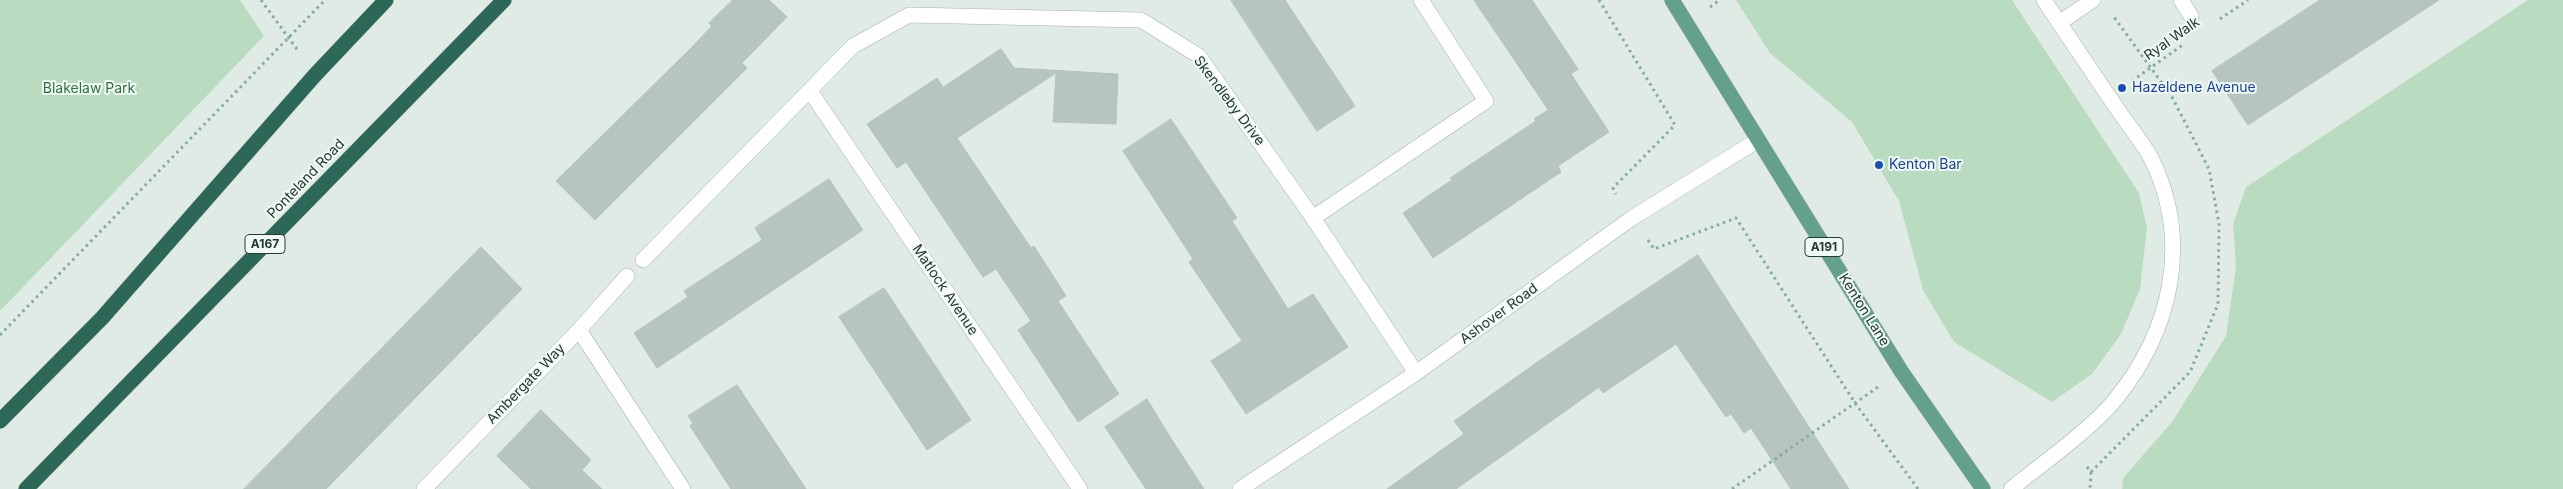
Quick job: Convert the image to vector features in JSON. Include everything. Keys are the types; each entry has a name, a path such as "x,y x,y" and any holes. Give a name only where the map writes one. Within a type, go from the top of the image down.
{"highway":[{"path":"0,421 102,318 315,75 386,0"},
{"name":"Ponteland Road","path":"26,489 504,0"}],"main road":[{"name":"Kenton Lane","path":"1672,0 1901,371 1983,489"}],"street":[{"path":"1313,218 1486,101 1421,0"},
{"path":"2011,489 2072,440 2114,401 2148,354 2167,305 2173,253 2169,206 2151,159 2044,0"},
{"path":"2059,23 2093,0"},
{"path":"2181,0 2192,16"},
{"name":"Skendleby Drive","path":"810,91 853,46 909,15 1141,20 1199,56 1313,218 1416,373"},
{"path":"644,260 810,91"},
{"name":"Matlock Avenue","path":"810,91 1080,489"},
{"name":"Ashover Road","path":"1240,489 1416,373 1632,218 1758,140"},
{"name":"Ambergate Way","path":"424,489 579,330 627,276"},
{"path":"579,330 683,489"}],"path":[{"path":"261,0 315,75"},
{"path":"0,335 324,0"},
{"path":"1598,0 1675,125 1613,188 1632,218 1654,249 1736,218 1855,403 1918,489"},
{"name":"Ryal Walk","path":"2218,21 2248,0"},
{"name":"Ryal Walk","path":"2109,96 2188,42"},
{"path":"1732,489 1901,371"}],"green space":[{"name":"Blakelaw Park","path":"0,0 240,0 264,36 0,311"},
{"path":"1736,0 2012,0 2139,193 2147,228 2140,289 2121,334 2092,374 2052,402 1954,342 1923,290 1899,201 1852,122 1770,53"},
{"path":"2528,0 2563,0 2563,489 2122,489 2123,478 2172,422 2226,336 2236,267 2233,224 2246,187"}],"building":[{"path":"733,0 769,0 787,17 742,63 747,68 595,220 556,181 690,49 712,26 709,23"},
{"path":"1231,0 1285,0 1355,106 1317,131"},
{"path":"1474,0 1532,0 1578,69 1571,74 1609,132 1558,166 1561,172 1433,258 1403,213 1452,180 1450,178 1536,121 1534,119 1548,110"},
{"path":"2320,0 2439,0 2248,125 2212,71"},
{"path":"1001,49 1014,68 1118,74 1116,124 1053,122 1056,73 957,138 1031,248 1034,246 1066,296 1058,301 1119,394 1078,422 1018,330 1031,321 996,269 983,277 906,162 897,168 867,124 937,78 943,87"},
{"path":"1171,119 1237,218 1232,221 1288,309 1313,294 1348,347 1246,414 1211,361 1242,341 1189,262 1193,259 1123,151"},
{"path":"829,179 863,230 657,368 634,333 688,297 684,291 762,240 755,228"},
{"path":"481,247 522,289 326,489 244,489"},
{"path":"1698,255 1849,489 1791,489 1751,428 1744,433 1731,414 1726,417 1676,344 1603,393 1599,387 1456,489 1387,489 1464,434 1454,421 1549,354"},
{"path":"884,288 971,420 927,450 839,317"},
{"path":"737,385 806,489 731,489 690,426 693,423 688,416"},
{"path":"1147,399 1204,489 1146,489 1105,427"},
{"path":"541,410 591,460 582,470 602,489 531,489 497,456"}],"place":[{"name":"Hazeldene Avenue","path":"2122,88"},
{"name":"Kenton Bar","path":"1879,165"}]}
